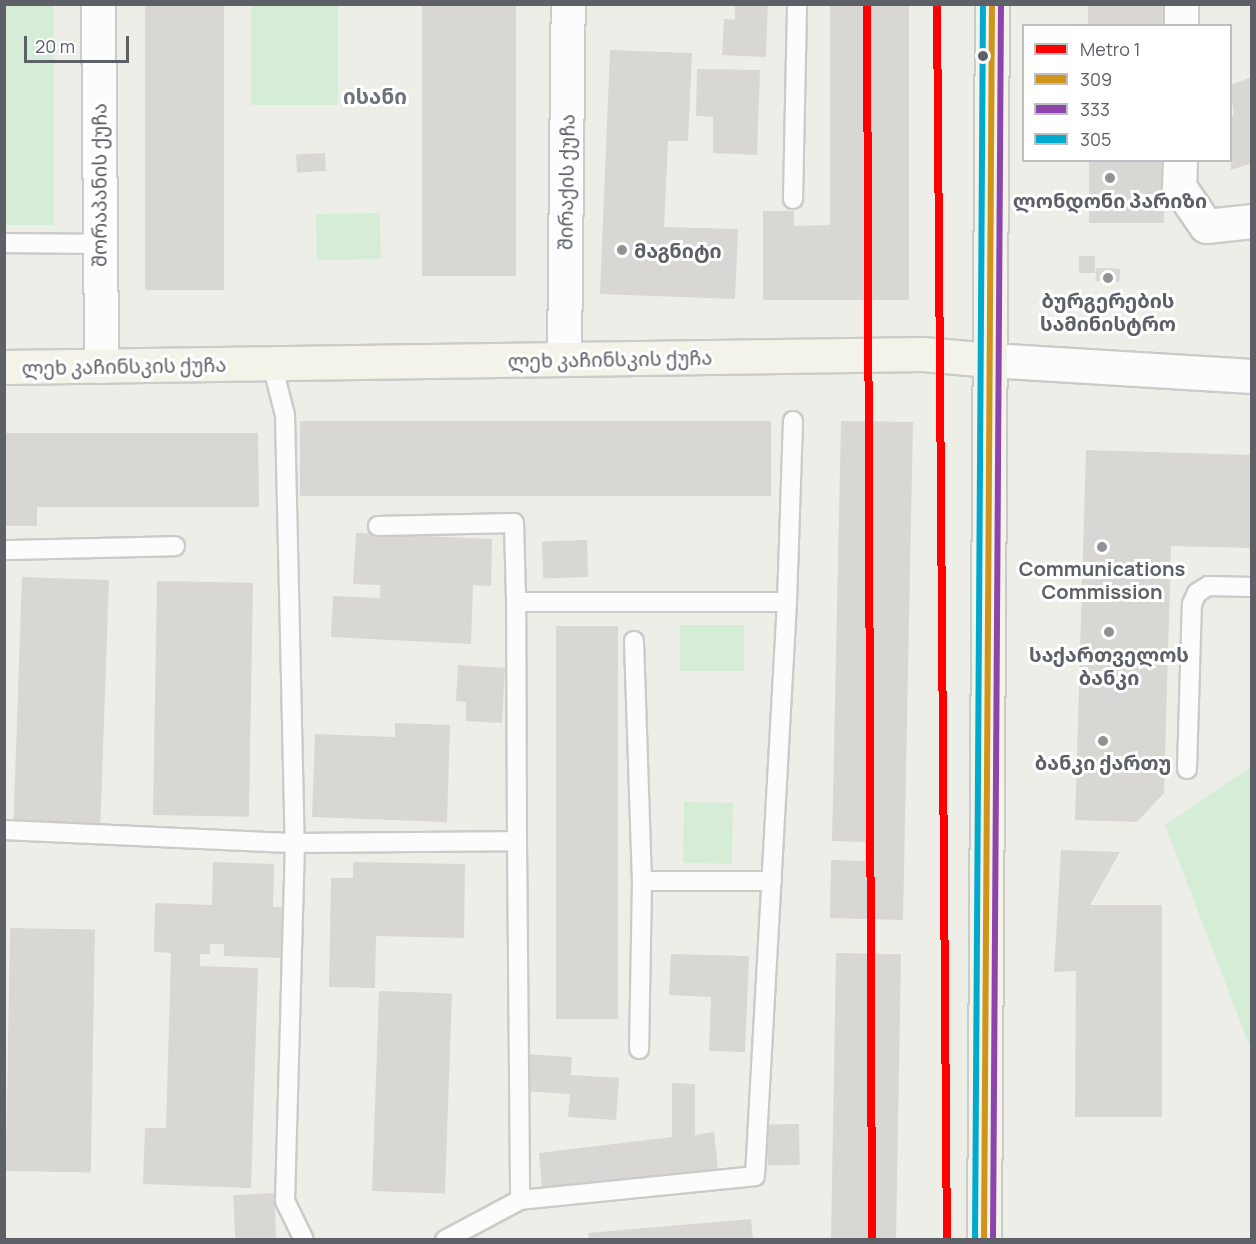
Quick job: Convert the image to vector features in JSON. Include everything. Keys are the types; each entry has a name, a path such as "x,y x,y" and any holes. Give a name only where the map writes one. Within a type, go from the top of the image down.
{"main road":[{"path":"984,1239 992,4"},
{"name":"ლეხ კაჩინსკის ქუჩა","path":"4,368 923,354 990,360"}],"street":[{"name":"შორაპანის ქუჩა","path":"98,4 100,366"},
{"name":"შირაქის ქუჩა","path":"564,359 568,4"},
{"path":"1181,4 1181,24"},
{"path":"1180,162 1179,186 1206,226 1251,221"},
{"name":"ლეხ კაჩინსკის ქუჩა","path":"990,360 1251,376"}],"lane":[{"path":"793,199 797,4"},
{"path":"4,243 99,244"},
{"path":"272,364 285,415 295,843 285,1201 304,1239"},
{"path":"445,1239 520,1200 755,1176 787,602 793,421"},
{"path":"378,526 514,523 520,1200"},
{"path":"4,550 175,546"},
{"path":"1187,769 1192,604 1197,592 1208,586 1251,586"},
{"path":"516,602 787,602"},
{"path":"634,641 642,881 639,1048"},
{"path":"4,830 295,843 517,841"},
{"path":"642,881 772,880"}],"green space":[{"path":"4,5 54,5 54,225 4,225"},
{"path":"251,5 338,5 338,105 251,105"},
{"path":"380,213 381,259 317,260 316,214"},
{"path":"680,625 744,625 744,671 680,671"},
{"path":"1251,767 1251,1050 1165,825"},
{"path":"684,802 733,803 732,864 683,863"}],"building":[{"path":"145,4 224,4 224,290 145,290"},
{"path":"422,4 516,4 516,276 422,276"},
{"path":"735,4 768,4 766,57 722,55 724,19 735,20"},
{"path":"830,4 909,4 909,300 763,300 763,211 794,211 794,226 830,225"},
{"path":"1088,4 1163,4 1163,24 1088,24"},
{"path":"610,50 692,53 688,141 668,141 664,227 738,229 735,299 600,294"},
{"path":"697,69 760,70 757,155 713,153 713,117 696,116"},
{"path":"1252,77 1252,163 1231,170 1232,116 1234,115 1232,84"},
{"path":"325,153 326,171 297,172 296,155"},
{"path":"1089,162 1164,162 1164,223 1089,223"},
{"path":"1079,256 1095,256 1095,273 1079,273"},
{"path":"1096,268 1120,269 1120,282 1096,281"},
{"path":"300,421 771,421 771,496 300,496"},
{"path":"841,421 913,422 903,920 830,918 831,860 865,861 865,842 832,841"},
{"path":"4,433 258,433 259,507 37,507 37,526 4,526"},
{"path":"1086,450 1252,455 1252,548 1171,546 1164,793 1137,822 1075,820"},
{"path":"356,533 492,539 491,586 473,585 471,644 331,637 333,596 380,598 380,585 353,584"},
{"path":"587,540 588,577 543,579 542,542"},
{"path":"22,577 109,580 100,828 13,825"},
{"path":"157,581 253,583 249,817 153,815"},
{"path":"556,626 618,626 618,1019 556,1019"},
{"path":"458,665 505,668 502,723 466,721 466,702 456,701"},
{"path":"395,723 450,725 447,822 312,817 315,734 395,737"},
{"path":"1061,850 1120,852 1090,905 1162,905 1162,1117 1075,1117 1076,971 1054,972"},
{"path":"213,862 274,864 273,907 283,907 281,958 224,956 224,944 210,944 210,954 200,954 200,966 258,968 251,1188 143,1184 145,1128 166,1128 171,953 154,952 155,903 212,905"},
{"path":"353,862 465,864 464,938 376,936 375,988 329,987 331,878 353,878"},
{"path":"10,928 95,929 91,1172 6,1171"},
{"path":"836,953 901,954 896,1240 831,1240"},
{"path":"671,954 749,956 745,1052 709,1051 711,997 669,995"},
{"path":"379,991 452,994 445,1193 372,1191"},
{"path":"524,1054 572,1057 571,1075 619,1078 616,1120 568,1117 570,1094 522,1091"},
{"path":"672,1083 695,1084 695,1135 714,1132 718,1169 542,1189 539,1153 672,1137"},
{"path":"799,1124 800,1165 768,1166 767,1125"},
{"path":"274,1193 276,1238 235,1240 233,1195"},
{"path":"751,1219 753,1240 589,1240 588,1233"}],"metro line":[{"name":"1","path":"867,4 872,1240"},
{"name":"1","path":"937,4 947,1240"}],"transit line":[{"name":"305","path":"975,1240 983,4"},
{"name":"309","path":"984,1240 992,4"},
{"name":"333","path":"993,1240 1001,4"}],"place":[{"name":"ლონდონი პარიზი","path":"1110,178"},
{"name":"მაგნიტი","path":"622,250"},
{"name":"ბურგერების სამინისტრო","path":"1108,278"},
{"name":"Communications Commission","path":"1102,547"},
{"name":"საქართველოს ბანკი","path":"1109,632"},
{"name":"ბანკი ქართუ","path":"1103,741"}],"district":[{"name":"ისანი","path":"375,96"}]}
